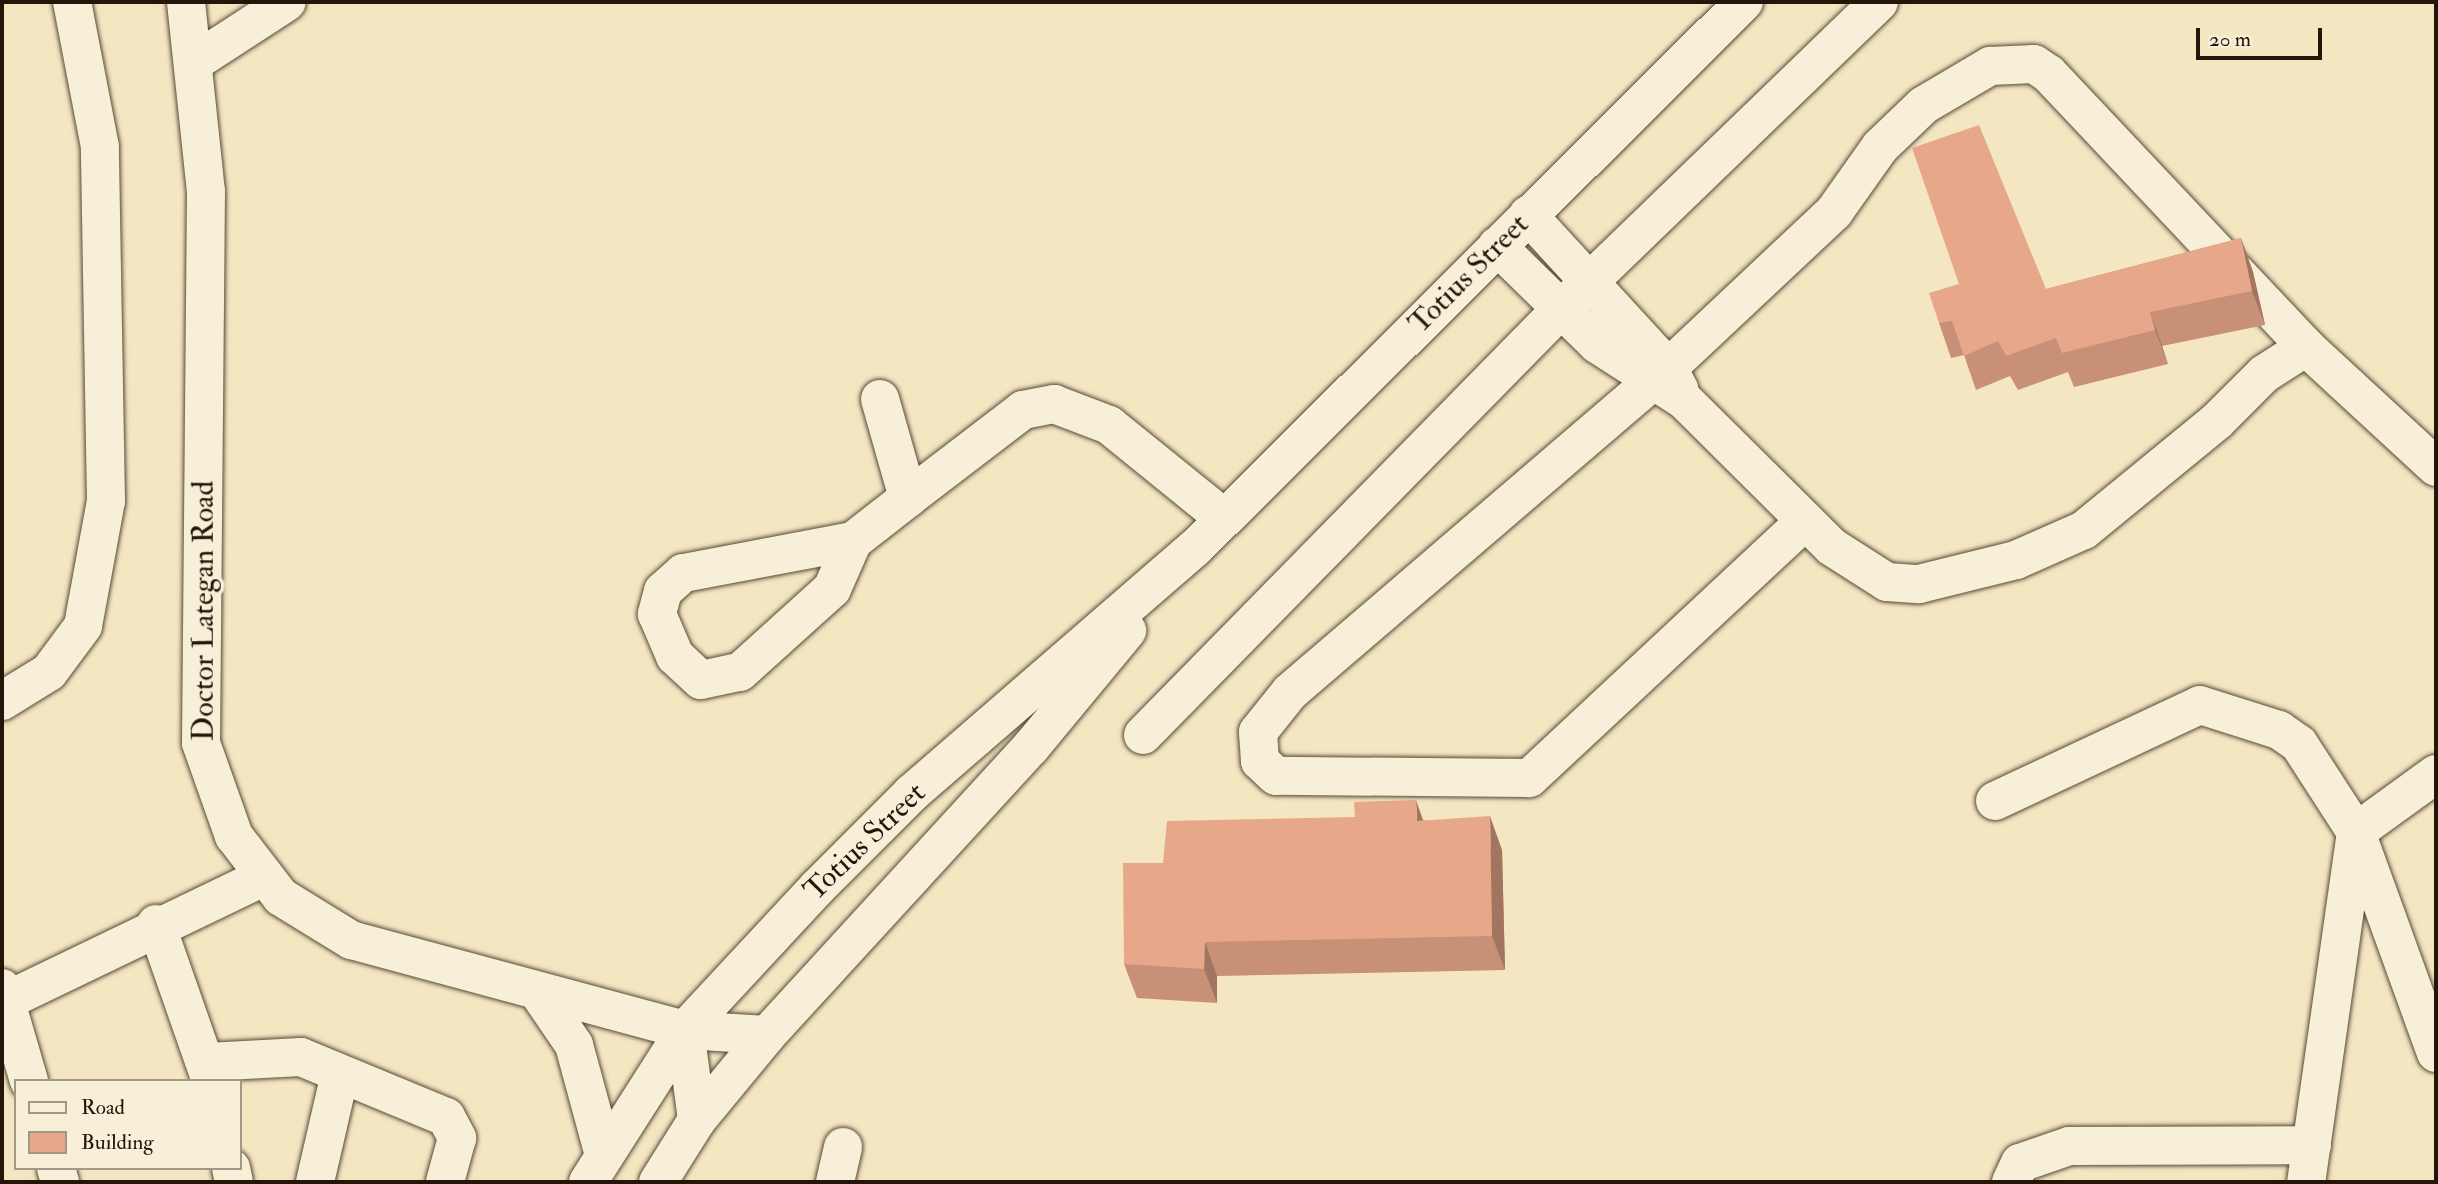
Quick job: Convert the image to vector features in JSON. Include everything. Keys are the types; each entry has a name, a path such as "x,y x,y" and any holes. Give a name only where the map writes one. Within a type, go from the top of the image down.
{"street":[{"path":"2,701 50,672 83,626 106,501 100,147 72,2"},
{"name":"Doctor Lategan Road","path":"186,2 196,61 206,191 201,743 219,804 264,877 301,912 351,940 685,1030 767,1035"},
{"path":"196,61 287,2"},
{"name":"Totius Street","path":"658,1182 696,1120 767,1035 1031,747 1195,548 1744,2"},
{"path":"1143,735 1561,309 1879,2"},
{"path":"1805,521 1529,778 1276,776 1267,770 1258,732 1279,702 1668,384 1834,212 1880,147 1924,105 1990,66 2011,62 2034,64 2049,74 2306,346 2361,391 2436,467"},
{"path":"1528,215 1590,282 1668,384 1832,547 1887,582 1919,584 2016,560 2084,530 2217,421 2264,374 2306,346"},
{"path":"1497,246 1561,309 1668,384"},
{"path":"880,399 908,498"},
{"path":"853,541 832,589 740,672 701,680 675,656 657,614 663,591 683,573 853,541 1023,410 1054,404 1109,425 1224,518"},
{"name":"Totius Street","path":"595,1167 685,1030 912,793 1195,548"},
{"path":"1994,802 2200,705 2290,737 2356,832 2436,1052"},
{"path":"2306,1182 2356,832 2436,774"},
{"path":"28,1079 4,994 264,877"},
{"path":"156,924 209,1072 283,1055 340,1074 446,1117 457,1138 445,1182"},
{"path":"538,992 574,1045 595,1167"},
{"path":"685,1030 696,1120"},
{"path":"314,1182 340,1074"},
{"path":"2011,1182 2020,1163 2069,1146 2312,1145"}],"building":[{"path":"1979,125 2046,289 2241,238 2252,291 2150,312 2155,330 2062,353 2056,338 2006,356 1998,341 1964,356 1952,321 1939,323 1929,293 1959,284 1912,148"},
{"path":"1416,800 1417,821 1490,816 1492,936 1205,942 1204,969 1124,964 1123,863 1163,863 1167,821 1355,817 1354,802"}]}
